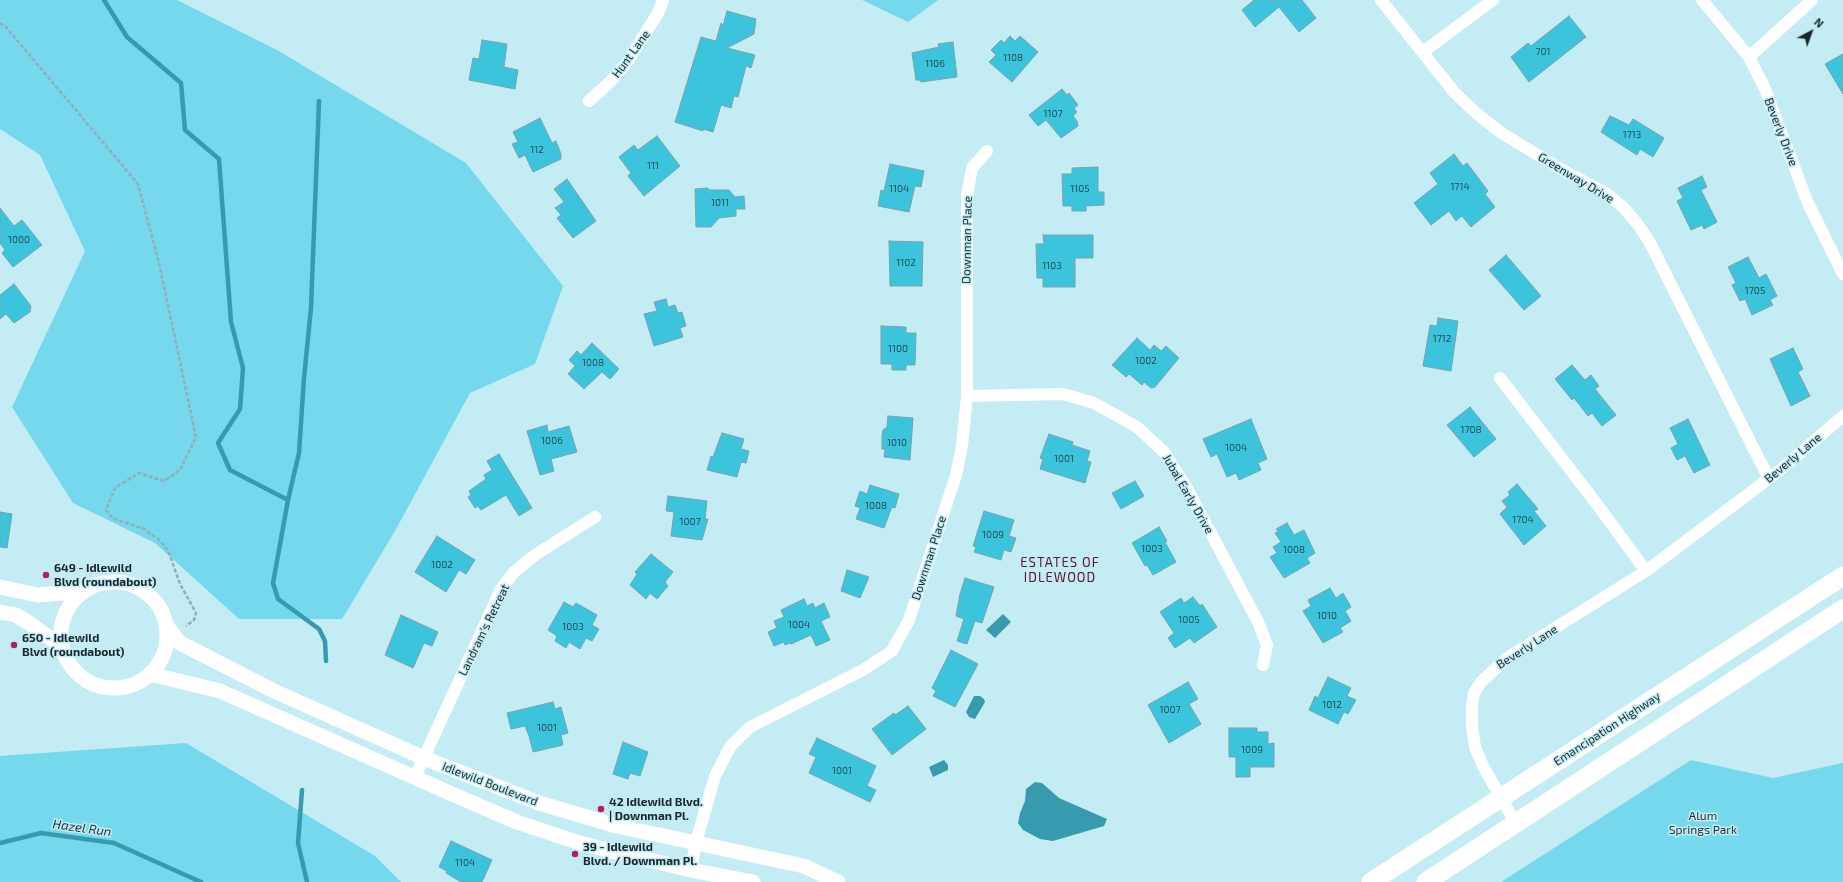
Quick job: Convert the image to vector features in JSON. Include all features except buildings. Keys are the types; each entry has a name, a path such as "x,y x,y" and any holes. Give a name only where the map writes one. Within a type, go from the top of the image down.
{"main road":[{"name":"Emancipation Highway","path":"1371,882 1843,576"},
{"path":"1426,882 1843,609"}],"street":[{"name":"Hunt Lane","path":"590,101 612,80 628,61 654,20 663,0"},
{"name":"Greenway Drive","path":"1381,0 1454,92 1476,113 1500,132 1564,171 1606,193 1624,208 1639,226 1649,241 1769,479"},
{"path":"1423,52 1493,0"},
{"name":"Beverly Drive","path":"1702,0 1749,57 1765,89 1807,200 1843,274"},
{"path":"1749,57 1812,0"},
{"name":"Downman Place","path":"691,870 696,842 715,776 730,747 750,727 864,670 892,651 909,620 956,475 962,446 967,396 967,195 972,168 987,151"},
{"path":"1500,378 1596,503 1646,572"},
{"name":"Jubal Early Drive","path":"967,396 1064,394 1094,403 1137,427 1164,452 1188,490 1258,622 1267,645 1263,665"},
{"name":"Beverly Lane","path":"1516,824 1483,766 1475,747 1472,705 1474,693 1481,682 1507,658 1646,572 1769,479 1843,416"},
{"name":"Landram's Retreat","path":"415,777 501,590 514,572 535,555 595,517"},
{"path":"115,581 133,585 148,594 160,608 166,625 166,643 160,660 150,674 136,683 121,687 105,687 90,682 77,673 67,660 62,647 60,630 64,616 71,602 84,591 97,584 115,581"},
{"path":"0,587 38,595 84,591"},
{"path":"0,612 16,615 29,622 62,647"},
{"name":"Idlewild Boulevard","path":"166,625 180,643 274,692 424,758 539,803 617,826 804,866 838,882"},
{"name":"Idlewild Boulevard","path":"150,674 220,691 452,794 525,824 583,844 691,870 753,882"}],"path":[{"path":"0,23 6,27 138,184 159,263 196,438 180,470 164,481 139,473 116,488 106,510 112,518 144,529 158,539 168,550 180,584 196,613 194,620 182,628"}],"green space":[{"path":"0,0 177,0 277,50 466,163 563,286 535,364 470,393 395,531 342,619 239,619 155,543 73,503 12,407 85,251 40,155 0,129"},
{"path":"862,0 938,0 908,22"},
{"path":"186,743 375,856 401,882 0,882 0,756"},
{"name":"Alum Springs Park","path":"1691,760 1773,778 1843,763 1843,882 1501,882"}],"shaded area":[{"path":"1003,614 1011,622 995,638 986,630"},
{"path":"974,696 980,696 985,702 975,719 969,717 966,712"},
{"path":"944,760 948,765 948,770 933,777 929,767"},
{"path":"1035,782 1042,783 1059,798 1107,819 1104,826 1053,841 1040,839 1023,830 1018,823 1025,801 1026,789"}],"waterway":[{"path":"104,0 127,37 181,83 185,130 219,159 231,322 243,368 240,409 218,443 230,470 288,500 273,583 278,599 319,629 325,641 326,661"},
{"path":"288,500 299,453 304,378 311,308 319,101"},
{"path":"302,790 298,843 307,882"},
{"name":"Hazel Run","path":"0,843 41,833 114,843 201,882"}],"place":[{"name":"649 - Idlewild Blvd (roundabout)","path":"46,575"},
{"name":"650 - Idlewild Blvd (roundabout)","path":"14,645"},
{"name":"42 Idlewild Blvd. | Downman Pl.","path":"601,809"},
{"name":"39 - Idlewild Blvd. / Downman Pl.","path":"575,854"}],"district":[{"name":"ESTATES OF IDLEWOOD","path":"1060,570"}]}
